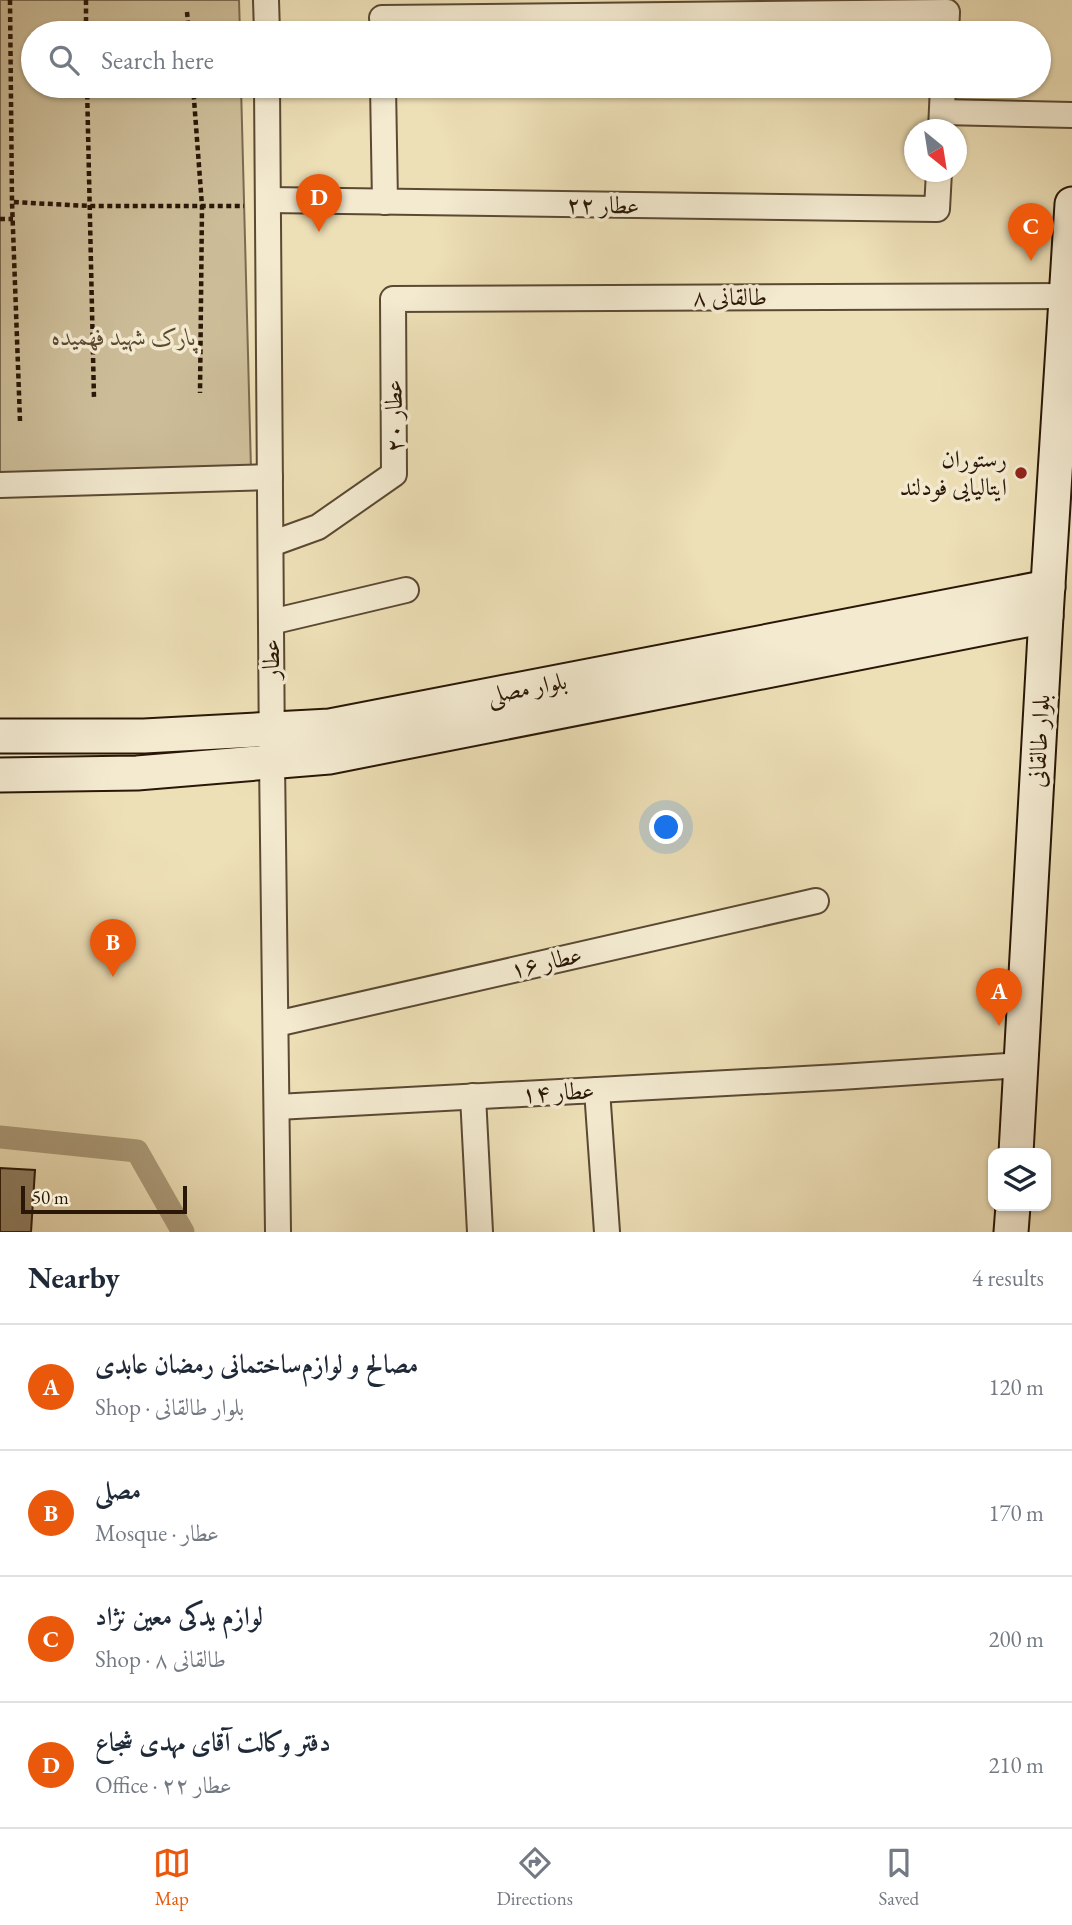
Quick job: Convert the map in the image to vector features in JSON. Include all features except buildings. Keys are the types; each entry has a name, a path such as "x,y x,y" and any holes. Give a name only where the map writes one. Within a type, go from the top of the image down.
{"street":[{"path":"267,0 267,21"},
{"path":"382,17 947,12 947,21"},
{"name":"عطار","path":"266,98 256,203 270,477 278,1232"},
{"path":"383,98 385,202"},
{"path":"941,119 942,98"},
{"path":"967,120 1072,115"},
{"name":"عطار ۲۲","path":"256,203 385,202 937,209 938,182"},
{"name":"بلوار طالقانی","path":"1016,1148 1072,204"},
{"name":"طالقانی ۸","path":"393,299 1066,296"},
{"name":"عطار ۲۰","path":"271,544 318,527 394,474 393,299"},
{"path":"0,485 270,477"},
{"path":"271,622 406,590"},
{"name":"بلوار مصلی","path":"0,775 137,773 272,745 330,726 1047,601"},
{"name":"بلوار مصلی","path":"0,736 145,736 272,745"},
{"name":"عطار ۱۶","path":"276,1024 816,901"},
{"name":"عطار ۱۴","path":"277,1107 1021,1065"},
{"path":"597,1090 607,1232"},
{"path":"473,1096 480,1232"},
{"path":"1011,1232 1013,1211"}],"path":[{"path":"10,0 12,202 20,422"},
{"path":"86,0 86,21"},
{"path":"187,12 188,21"},
{"path":"88,98 94,399"},
{"path":"194,98 202,206 200,393"},
{"path":"12,202 90,206 256,203"},
{"path":"0,219 13,219"}],"green space":[{"name":"پارک شهید فهمیده","path":"0,0 239,0 240,21 21,21 21,98 241,98 251,469 0,476"}],"waterway":[{"path":"0,1137 137,1151 183,1232"}],"place":[{"name":"دفتر وکالت آقای مهدی شجاع","path":"319,232"},
{"name":"لوازم یدکی معین نژاد","path":"1031,261"},
{"name":"رستوران ایتالیایی فودلند","path":"1021,473"},
{"name":"مصلی","path":"113,977"},
{"name":"مصالح و لوازم‌ساختمانی رمضان عابدی","path":"999,1026"}]}
